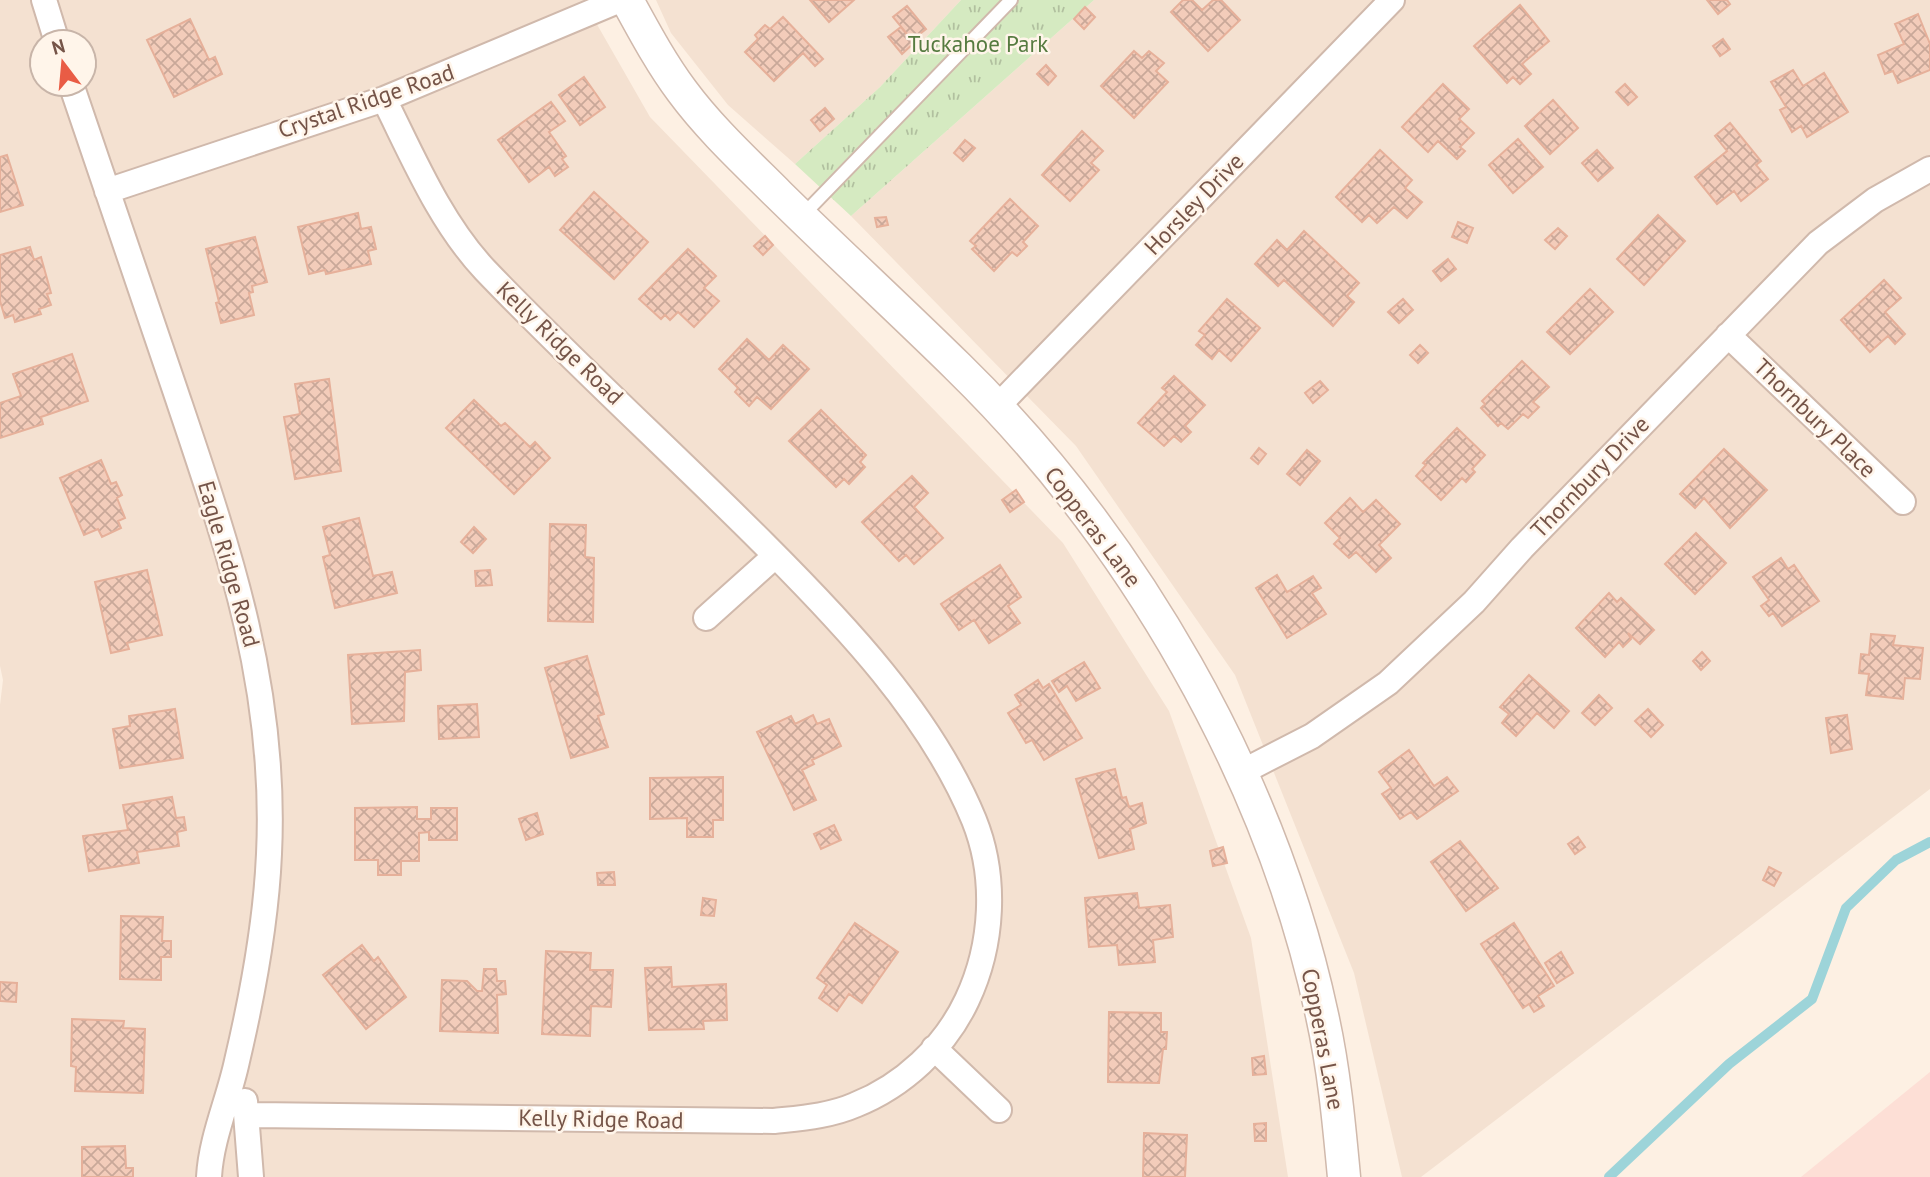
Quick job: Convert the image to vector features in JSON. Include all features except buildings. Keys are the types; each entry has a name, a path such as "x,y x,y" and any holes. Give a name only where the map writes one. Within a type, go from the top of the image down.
{"street":[{"path":"44,0 53,28"},
{"name":"Crystal Ridge Road","path":"107,191 384,100 620,0"},
{"name":"Copperas Lane","path":"627,0 648,40 682,92 730,147 962,371 1057,474 1147,600 1242,772 1262,820 1312,973 1336,1092 1344,1177"},
{"name":"Horsley Drive","path":"996,408 1392,0"},
{"name":"Eagle Ridge Road","path":"76,98 226,540 253,642 264,706 270,771 270,854 263,932 237,1063 209,1177"},
{"name":"Kelly Ridge Road","path":"248,1115 774,1121 821,1115 854,1106 886,1089 919,1065 961,1013 976,981 986,949 990,910 984,850 947,768 908,708 834,615 482,267 430,191 384,100"},
{"name":"Thornbury Drive","path":"1242,772 1312,736 1388,683 1433,643 1818,243 1875,200 1930,169"},
{"name":"Thornbury Place","path":"1728,335 1903,502"},
{"path":"706,618 775,555"},
{"path":"934,1048 999,1110"},
{"name":"Eagle Ridge Road","path":"237,1063 248,1115 251,1177"}],"lane":[{"path":"801,217 1011,0"}],"shaded area":[{"path":"0,0 583,0 650,117 1063,543 1169,711 1251,938 1288,1177 0,1177 0,705 3,680 0,666"},
{"path":"656,0 961,0 880,87 795,164 728,105 671,33"},
{"path":"1094,0 1930,0 1930,789 1421,1177 1402,1177 1354,973 1235,675 1076,446 851,216"},
{"path":"1930,1072 1930,1177 1801,1177"}],"green space":[{"name":"Tuckahoe Park","path":"961,0 1094,0 851,216 795,164 880,87"}],"waterway":[{"path":"1609,1177 1729,1064 1812,999 1846,908 1896,860 1930,842"}]}
